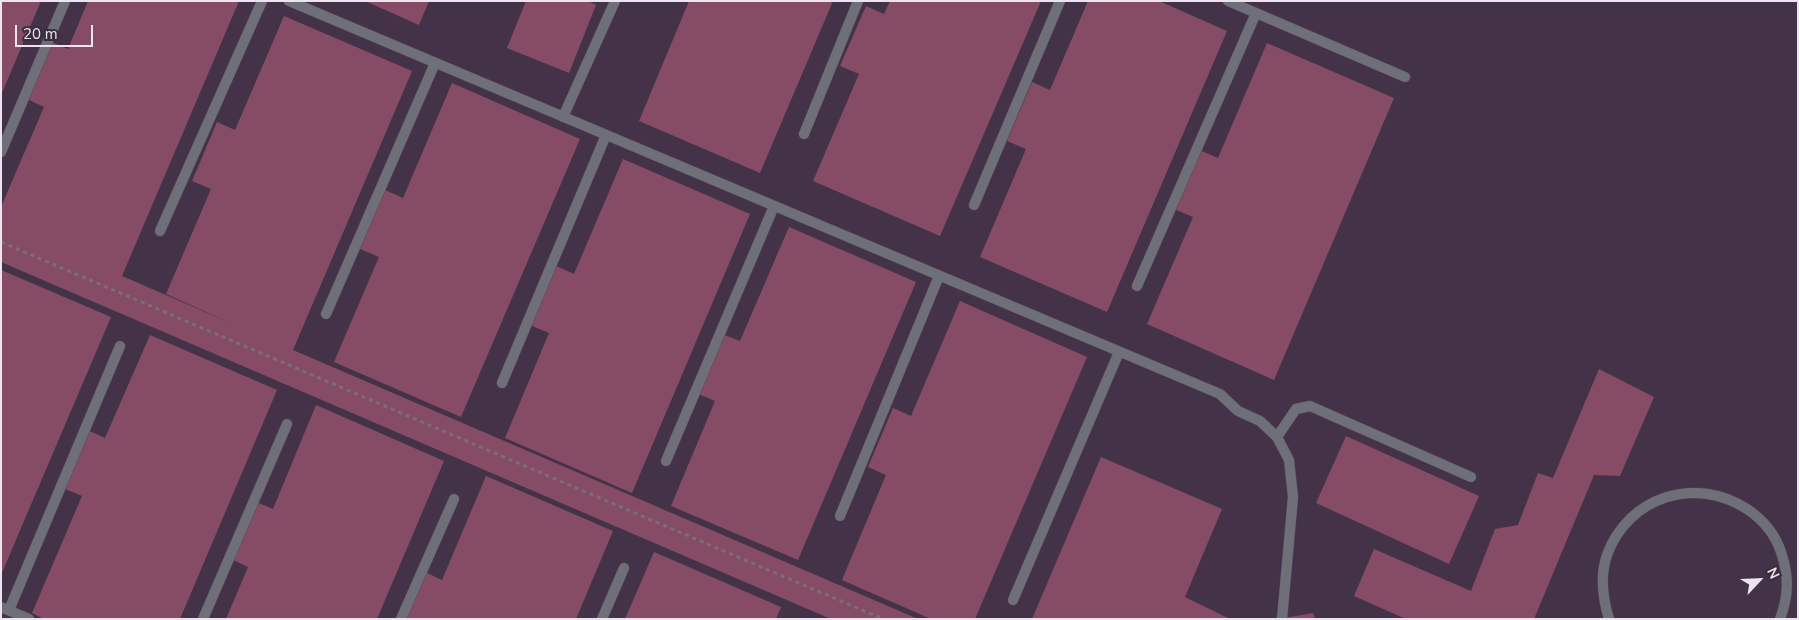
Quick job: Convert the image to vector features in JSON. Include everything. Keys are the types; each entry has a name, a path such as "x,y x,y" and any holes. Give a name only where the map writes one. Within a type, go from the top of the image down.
{"lane":[{"path":"1,152 65,1"},
{"path":"160,231 262,1"},
{"path":"289,1 1220,394 1238,411 1260,421 1277,438 1289,460 1293,497 1282,619"},
{"path":"563,117 615,1"},
{"path":"804,134 858,1"},
{"path":"974,205 1060,1"},
{"path":"1228,1 1405,77"},
{"path":"1137,286 1256,13"},
{"path":"326,314 435,63"},
{"path":"502,383 606,135"},
{"path":"666,461 774,206"},
{"path":"840,516 939,276"},
{"path":"29,619 5,609 120,346"},
{"path":"1013,600 1119,352"},
{"path":"1277,438 1296,409 1310,406 1471,478"},
{"path":"203,619 287,424"},
{"path":"1609,618 1602,587 1606,556 1620,528 1643,507 1672,494 1702,492 1733,500 1759,517 1778,542 1787,572 1786,603 1780,619"},
{"path":"401,619 454,499"},
{"path":"602,619 624,568"}],"path":[{"path":"1,242 883,619"}],"shaded area":[{"path":"1,1 1798,1 1798,619 1,619"}],"building":[{"path":"1,1 41,1 1,95"},
{"path":"88,1 239,1 122,276 233,324 166,294 211,189 192,181 217,122 235,130 284,16 412,71 293,350 918,619 831,619 1,262 1,207 44,107 25,98 49,41 68,49"},
{"path":"365,1 429,1 419,25"},
{"path":"526,1 588,1 596,5 569,73 507,48"},
{"path":"689,1 833,1 760,173 639,121"},
{"path":"890,1 1041,1 940,236 813,181 859,74 840,66 866,6 884,14"},
{"path":"1088,1 1159,1 1227,31 1107,312 980,257 1026,149 1007,141 1032,82 1050,90"},
{"path":"1267,43 1394,98 1274,380 1147,324 1193,217 1174,209 1199,150 1218,158"},
{"path":"452,83 580,139 461,417 334,362 379,257 360,249 385,190 403,198"},
{"path":"623,159 750,214 632,493 505,438 549,333 530,325 556,266 574,274"},
{"path":"789,227 916,282 798,560 671,506 715,401 696,393 722,334 740,341"},
{"path":"1,270 111,317 1,575"},
{"path":"960,301 1087,357 975,619 931,619 842,580 886,475 868,467 893,408 911,416"},
{"path":"150,335 277,390 180,619 44,619 32,613 82,496 63,488 87,430 105,438"},
{"path":"1599,369 1654,397 1620,476 1594,475 1534,619 1406,619 1354,596 1374,549 1471,591 1495,529 1518,525 1538,473 1553,478"},
{"path":"316,405 444,461 377,619 226,619 248,567 229,558 254,501 273,509"},
{"path":"1346,436 1479,496 1449,564 1316,503"},
{"path":"1101,457 1222,509 1185,597 1230,619 1032,619"},
{"path":"486,476 613,531 576,619 403,619 423,571 442,580"},
{"path":"654,552 781,607 776,619 625,619"},
{"path":"1313,613 1315,619 1284,619 1284,618"}]}
